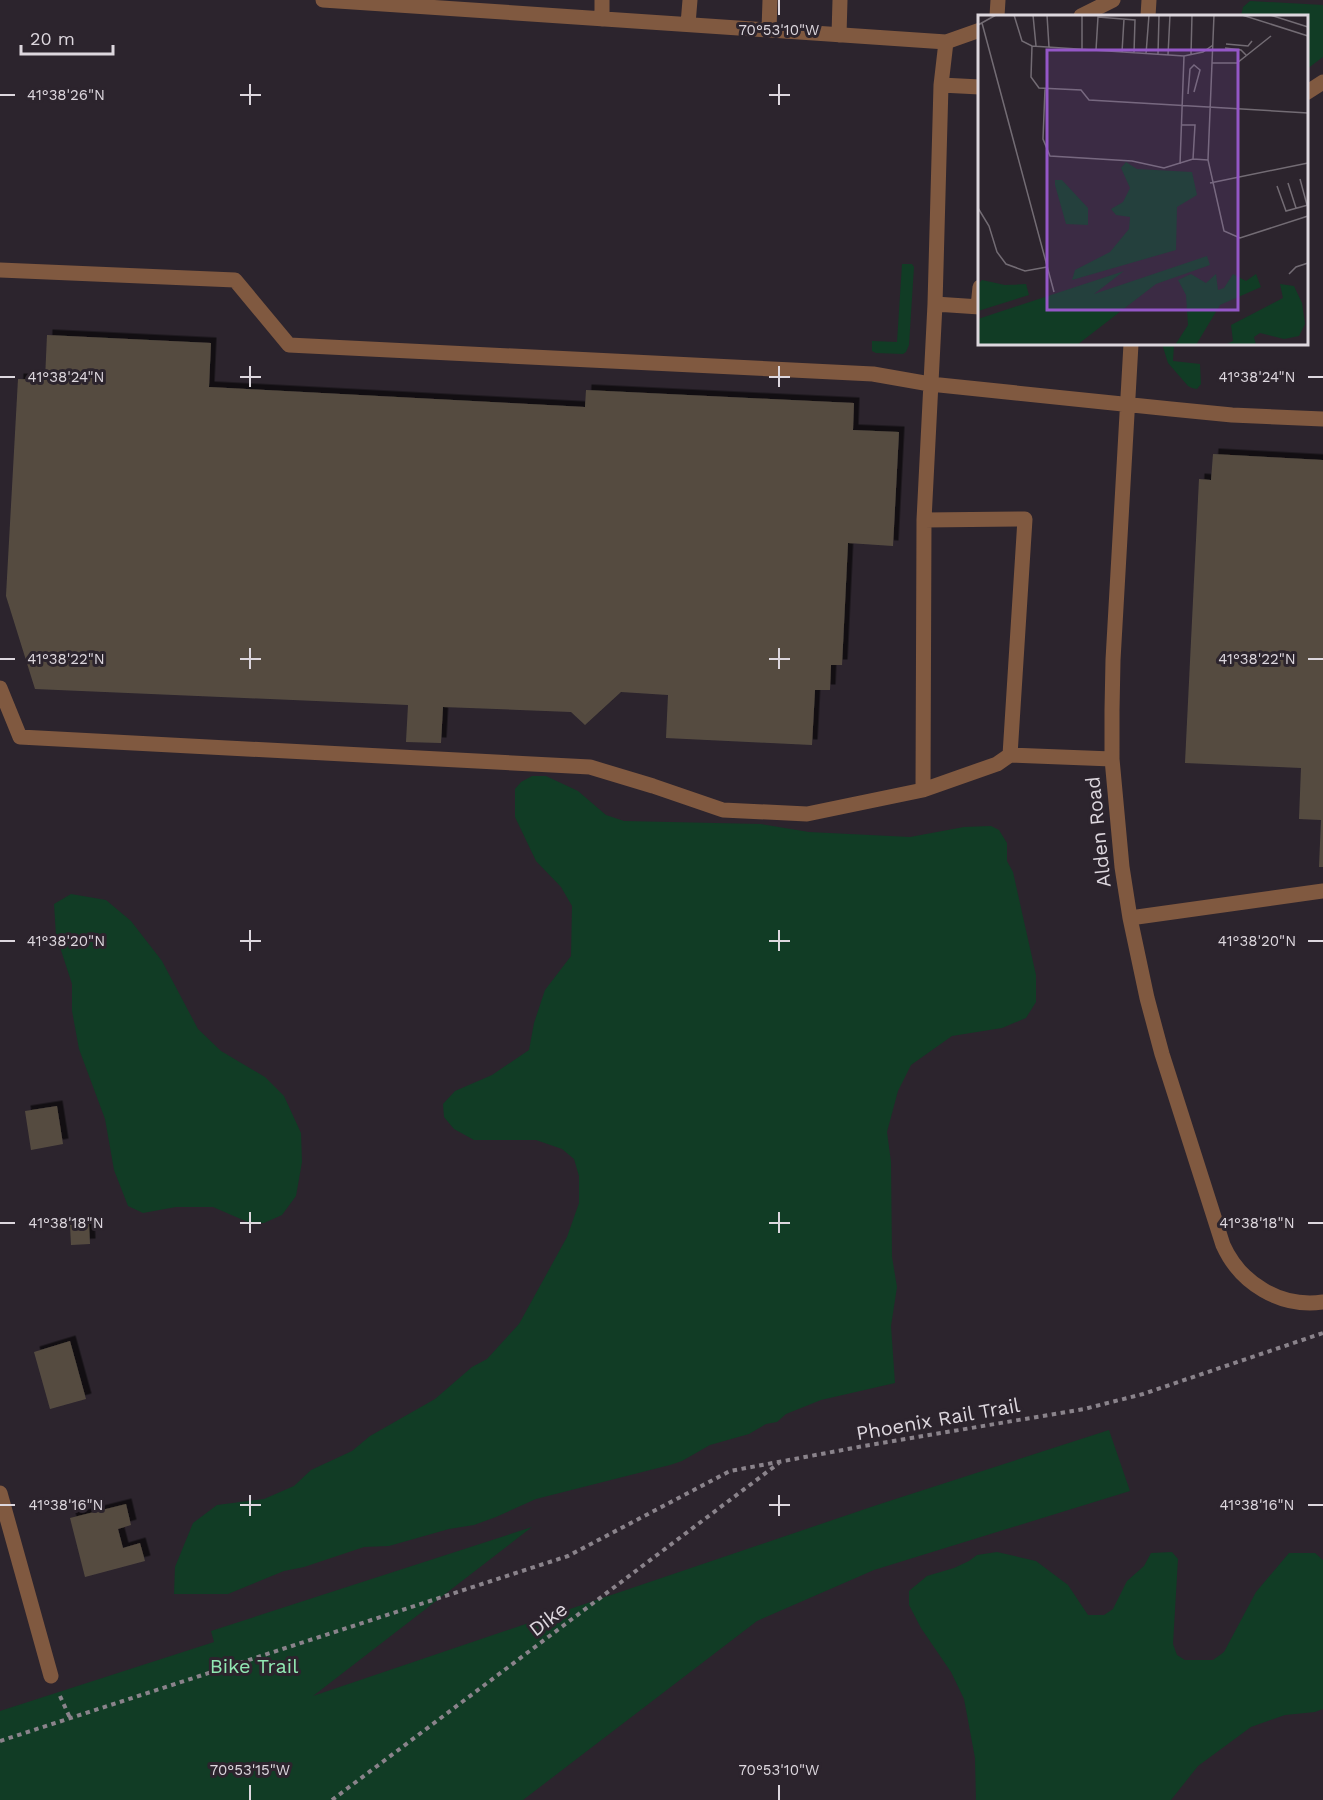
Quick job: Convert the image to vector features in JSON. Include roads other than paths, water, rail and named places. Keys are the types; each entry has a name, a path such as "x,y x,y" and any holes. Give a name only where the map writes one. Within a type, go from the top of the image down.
{"street":[{"path":"323,0 521,7 602,19 946,42 978,31"},
{"path":"602,0 602,19"},
{"path":"688,24 690,0"},
{"path":"769,30 770,0"},
{"path":"839,35 840,0"},
{"path":"997,15 998,0"},
{"path":"1083,15 1113,0"},
{"path":"1148,15 1149,0"},
{"path":"923,790 924,520 935,304 941,85 946,42"},
{"path":"1308,92 1323,82"},
{"path":"941,85 978,87"},
{"path":"0,270 235,280 289,345 855,373 895,377 930,384 1232,415 1323,419"},
{"path":"935,304 978,307"},
{"name":"Alden Road","path":"1131,345 1113,660 1112,759 1122,867 1141,976 1162,1054 1222,1245 1235,1267 1260,1289 1288,1300 1323,1302"},
{"path":"924,520 1025,519 1010,755"},
{"path":"0,688 20,737 590,767 723,810 807,814 923,790 997,764 1010,755 1112,759"},
{"path":"1130,918 1323,891"},
{"path":"1,1498 51,1676"}],"park label":[{"name":"Bike Trail","path":"254,1666"}]}
